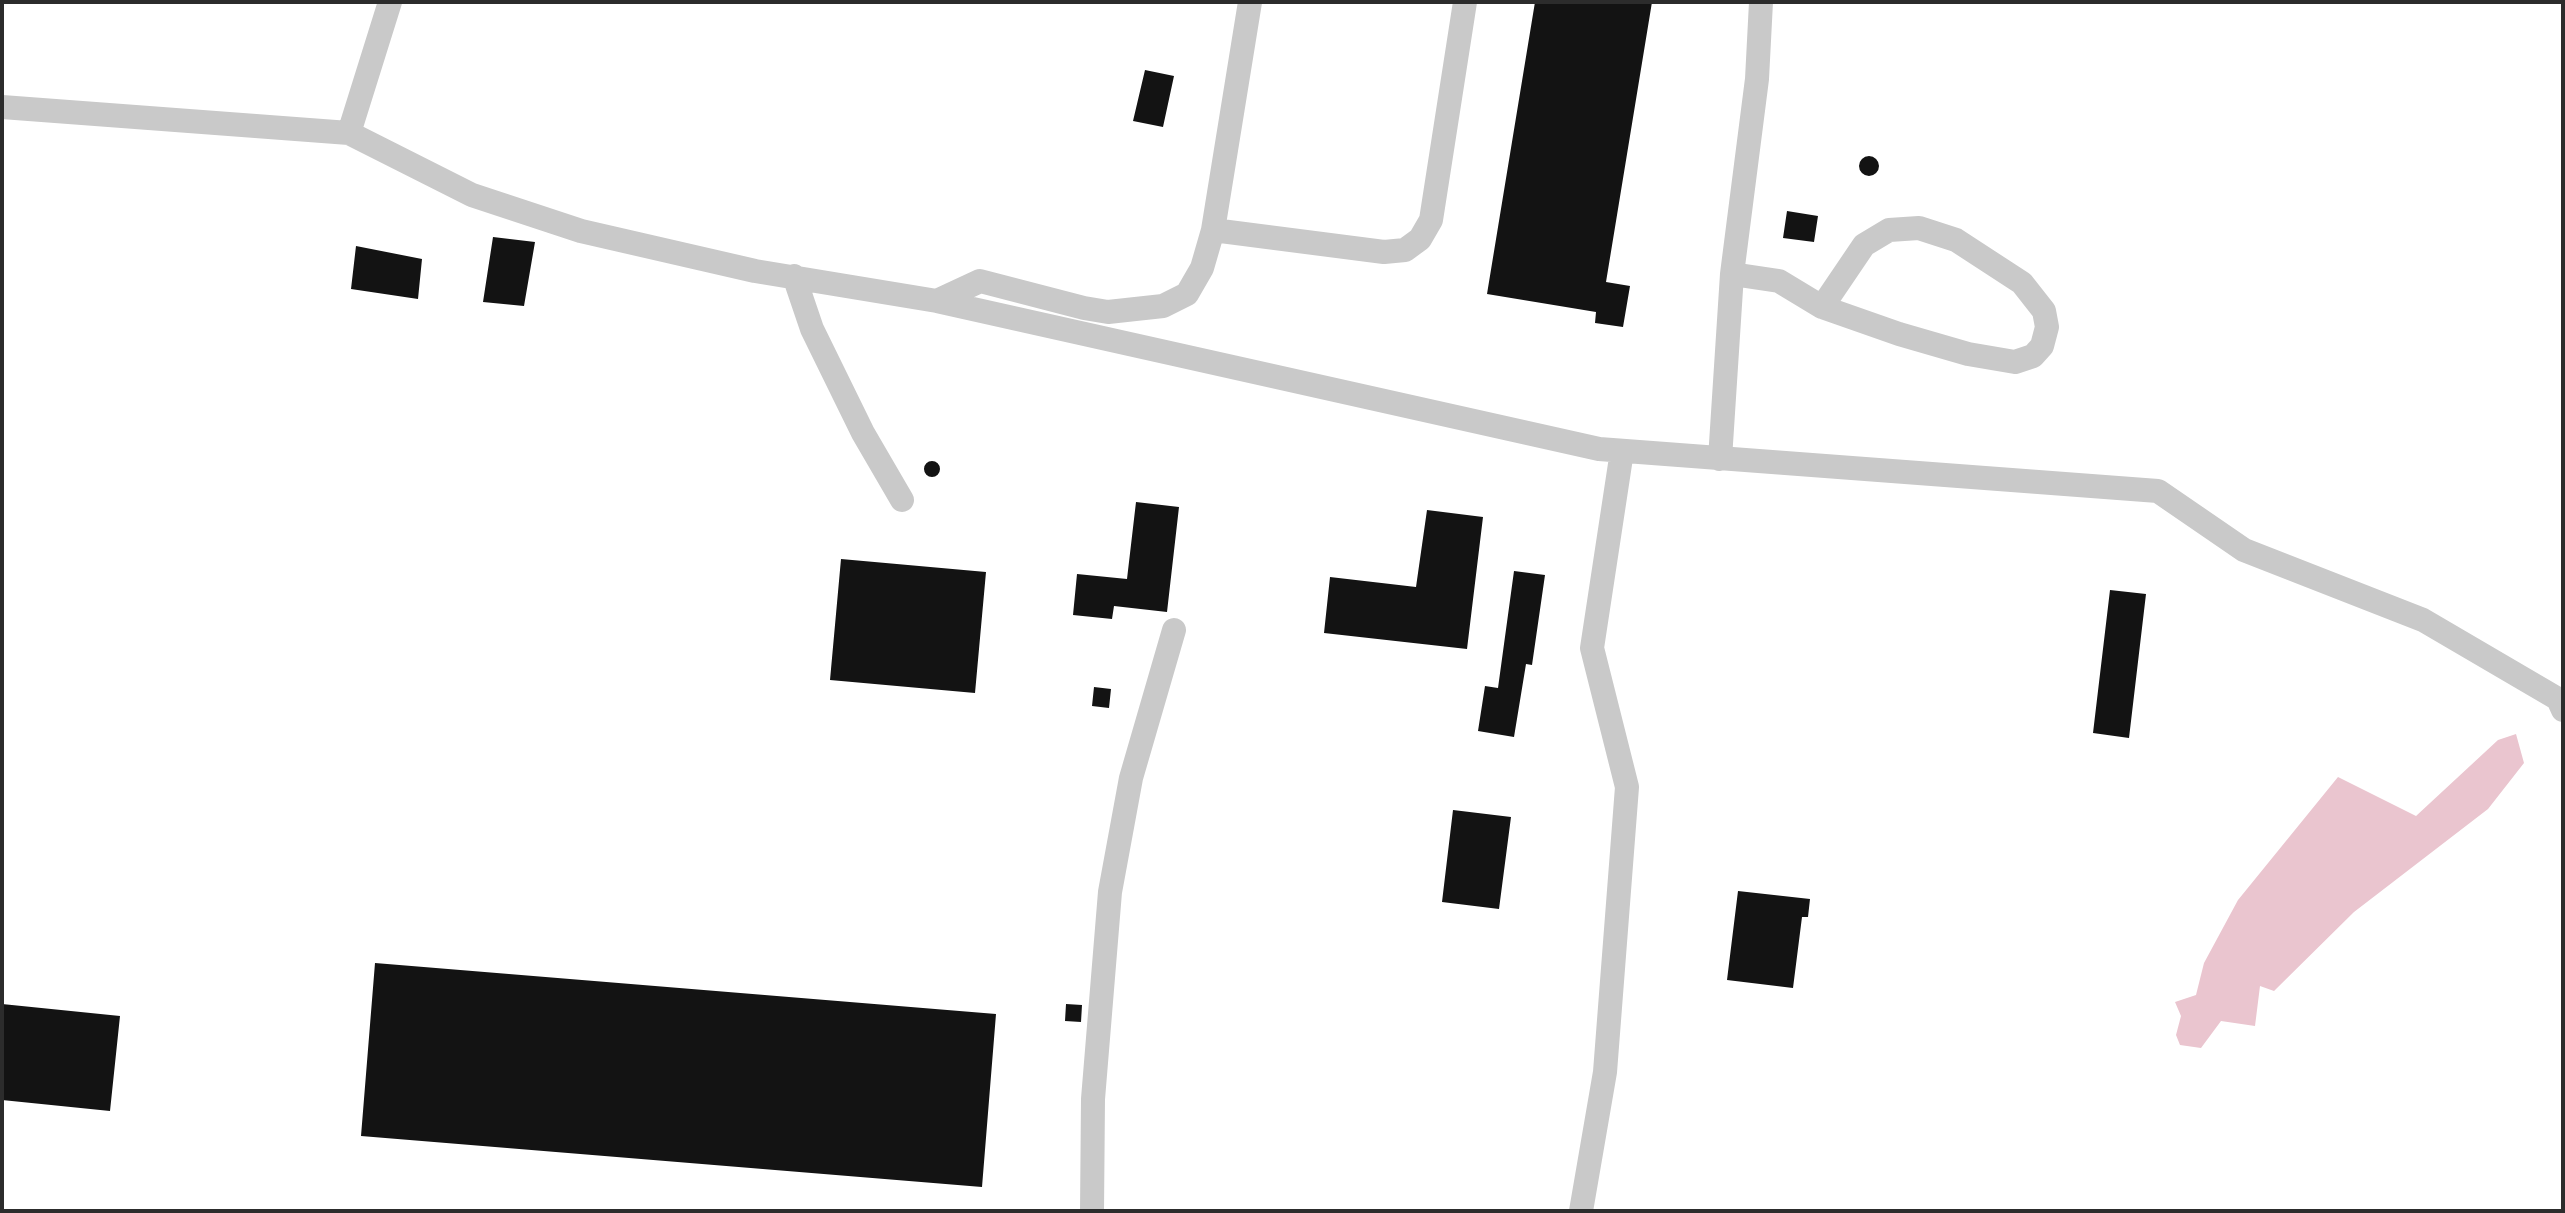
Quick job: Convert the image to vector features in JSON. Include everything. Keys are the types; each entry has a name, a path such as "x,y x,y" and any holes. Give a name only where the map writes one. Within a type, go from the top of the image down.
{"street":[{"path":"349,134 390,2"},
{"path":"937,301 980,281 1108,312 1163,306 1187,294 1202,268 1213,230 1250,2"},
{"path":"1213,230 1384,252 1405,250 1420,239 1431,220 1465,2"},
{"path":"1720,459 1732,275 1757,79 1761,2"},
{"path":"2,107 349,134 472,195 581,231 755,271 937,301 1573,443 1622,451 2158,492 2244,550 2423,620 2558,699 2563,710"},
{"path":"1732,275 1779,282 1822,307 1899,334 1968,354 2015,362 2033,356 2042,346 2047,327 2043,311 2022,283 1956,240 1919,228 1889,230 1864,246 1822,307"},
{"path":"793,276 812,329 863,433 902,500"},
{"path":"1581,1211 1605,1072 1627,787 1592,648 1622,451"},
{"path":"1092,1211 1093,1099 1110,892 1131,778 1174,630"}],"shaded area":[{"path":"2516,734 2524,763 2488,809 2354,912 2274,991 2260,986 2255,1026 2221,1021 2201,1048 2180,1045 2176,1035 2181,1016 2175,1002 2196,995 2204,963 2238,900 2338,777 2416,816 2498,740"}],"building":[{"path":"1535,2 1652,2 1606,282 1630,286 1623,327 1595,323 1596,312 1487,294"},
{"path":"1145,70 1174,76 1163,127 1133,121"},
{"path":"1865,156 1873,156 1879,166 1873,176 1865,176 1859,170 1859,162"},
{"path":"1787,211 1818,216 1814,242 1783,238"},
{"path":"493,237 535,242 524,306 483,302"},
{"path":"356,246 422,259 418,299 351,289"},
{"path":"932,461 938,463 938,475 932,477 926,475 924,469 926,463"},
{"path":"1136,502 1179,507 1167,612 1114,606 1112,619 1073,615 1077,574 1127,579"},
{"path":"1427,510 1483,517 1467,649 1324,633 1330,577 1416,587"},
{"path":"841,559 986,572 975,693 830,680"},
{"path":"1514,571 1545,575 1532,665 1526,664 1514,737 1478,731 1485,686 1498,688"},
{"path":"2110,590 2146,594 2129,738 2093,733"},
{"path":"1094,687 1111,689 1109,708 1092,706"},
{"path":"1453,810 1511,817 1499,909 1442,902"},
{"path":"1738,891 1810,899 1808,917 1802,917 1793,988 1727,980"},
{"path":"375,963 996,1014 982,1187 361,1136"},
{"path":"2,1004 120,1016 110,1111 2,1100"},
{"path":"1066,1004 1082,1005 1081,1022 1065,1021"}]}
